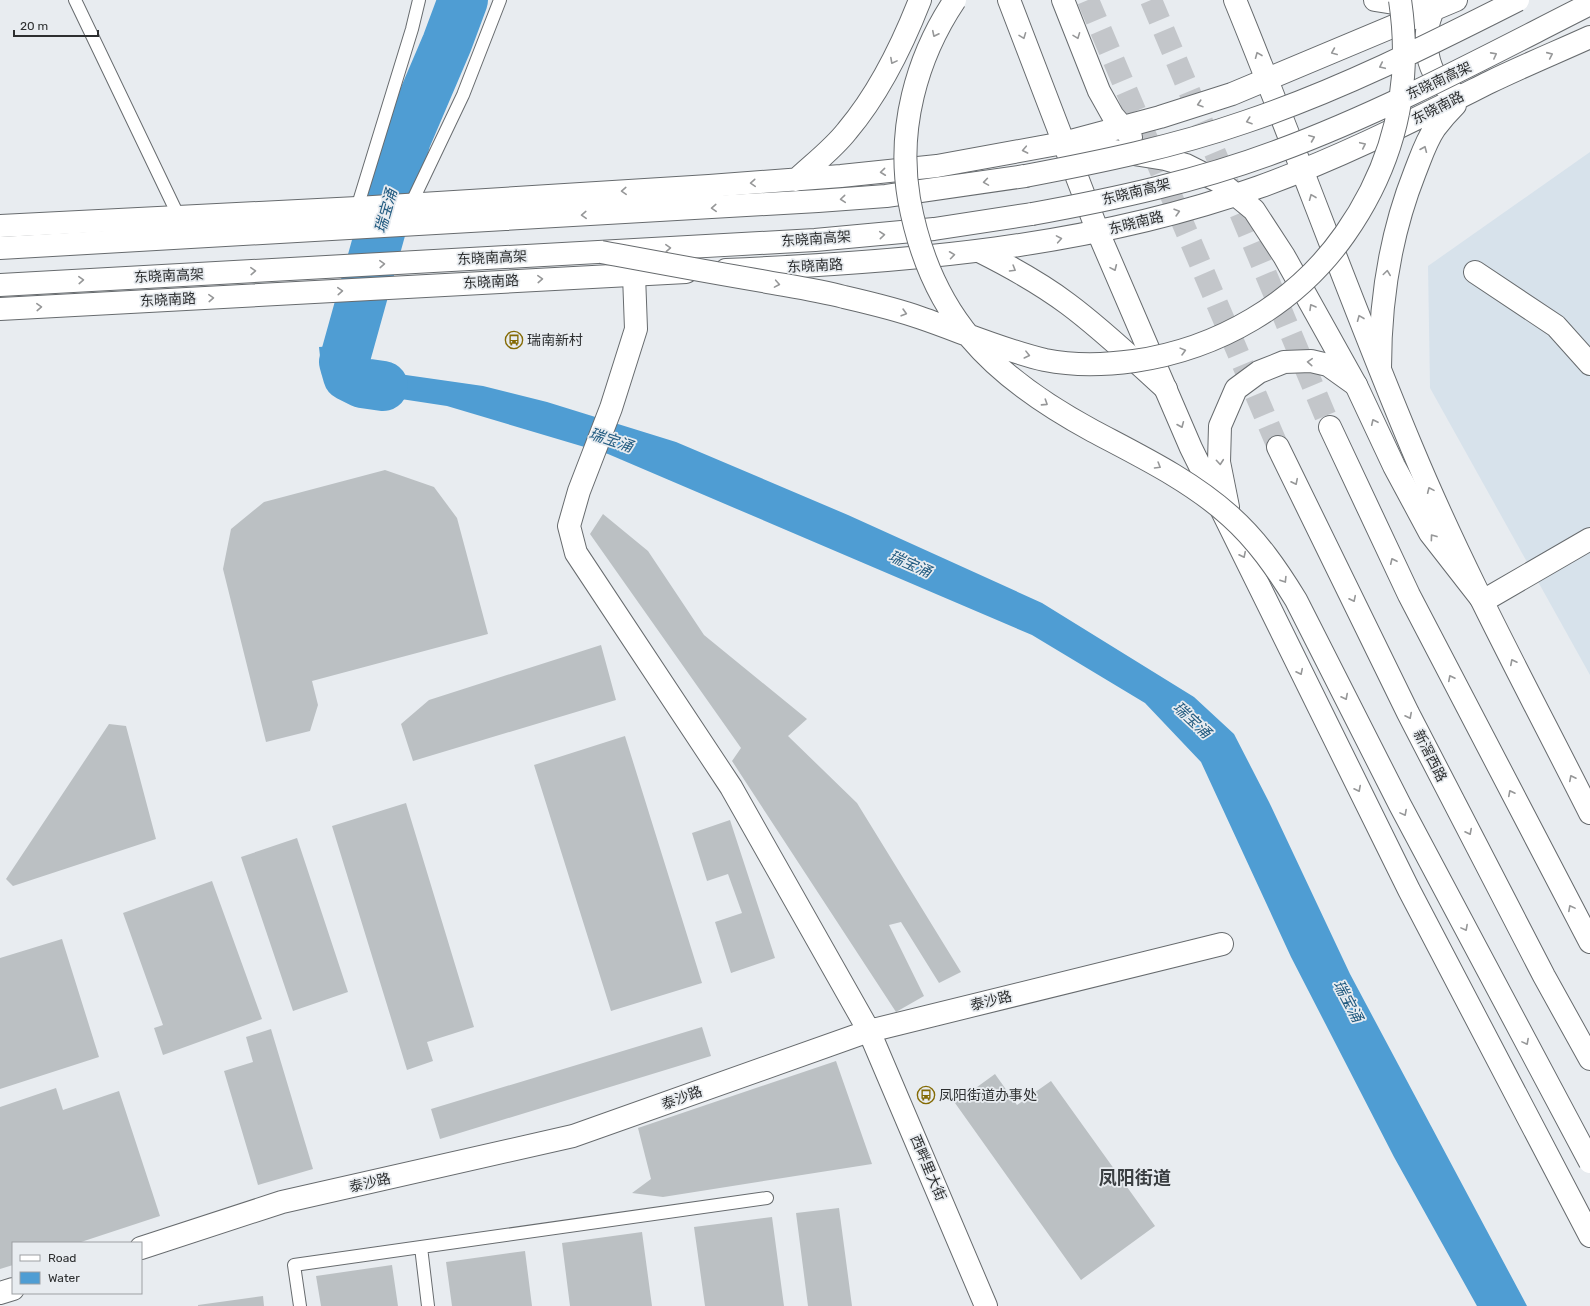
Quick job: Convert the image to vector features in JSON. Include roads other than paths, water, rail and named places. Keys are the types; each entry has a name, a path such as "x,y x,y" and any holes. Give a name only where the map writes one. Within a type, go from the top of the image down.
{"main road":[{"path":"796,180 847,131 879,86 906,37 920,0"},
{"path":"955,0 935,32 921,66 910,102 905,147 906,180 912,218 922,255 934,285 953,316 976,344 997,367 1022,388 1092,430 1137,454 1200,494 1239,525 1255,540 1278,569 1296,600 1400,804 1590,1162"},
{"path":"1009,0 1098,232 1191,448 1409,890 1590,1236"},
{"path":"1063,0 1099,91 1113,116 1131,137 1143,145 1198,159 1252,168 1301,170"},
{"path":"1235,0 1268,80 1301,170 1415,455 1482,601 1590,813"},
{"path":"1374,0 1434,9"},
{"path":"601,252 842,296 918,317 1008,350 1047,360 1083,365 1118,363 1158,357 1195,348 1239,328 1256,318 1307,278 1334,250 1357,217 1374,187 1386,159 1398,116 1404,73 1404,27 1400,0"},
{"path":"0,226 178,215 357,208 796,180 937,166 1063,143 1160,117 1232,94 1456,0"},
{"path":"0,248 818,201 886,196 1025,176 1135,154 1228,127 1278,110 1337,88 1448,36 1518,0"},
{"name":"东晓南高架","path":"0,285 815,240 919,231 986,222 1136,193 1233,166 1325,132 1481,61 1590,4"},
{"path":"1380,368 1383,302 1388,268 1400,212 1426,144 1435,128 1464,95 1446,88 1434,70 1428,55 1426,36 1430,16 1434,9"},
{"name":"东晓南路","path":"0,309 871,263 979,251 1098,232 1235,194 1301,170 1360,146 1464,95 1590,37"},
{"path":"1063,143 1165,158 1186,165 1220,182 1254,210 1284,256 1356,385 1394,466 1430,534 1482,601"},
{"path":"979,251 1010,266 1066,302 1092,322 1166,389"},
{"path":"1475,272 1556,326 1590,364"},
{"name":"西畔里大街","path":"634,275 636,329 611,408 579,491 569,526 576,553 731,787 869,1031 986,1306"},
{"path":"1234,536 1219,462 1220,426 1236,389 1259,372 1284,362 1311,362 1328,365 1356,385"},
{"path":"1330,427 1412,602 1590,942"},
{"name":"新滘西路","path":"1278,447 1408,713 1544,976 1590,1059"},
{"path":"1482,601 1590,540"},
{"name":"泰沙路","path":"142,1248 282,1202 573,1136 869,1031 1222,944"},
{"path":"0,1293 12,1289"}],"lane":[{"path":"75,0 178,215"},
{"path":"357,208 412,29 419,0"},
{"path":"411,204 463,95 500,0"},
{"path":"300,1306 294,1265 767,1198"},
{"path":"421,1247 428,1306"}],"water":[{"path":"438,0 478,0 416,156 380,155"},
{"path":"363,344 365,371 406,375 483,386 547,402 676,442 848,515 1042,603 1194,697 1234,734 1269,802 1350,974 1527,1306 1477,1306 1394,1157 1291,957 1201,762 1145,703 1032,635 608,454 447,406 342,390 322,375 319,347"}],"waterway":[{"name":"瑞宝涌","path":"383,386 362,383 348,376 344,362 406,139 447,43 463,0"}],"tunnel":[{"path":"1088,0 1278,447"},
{"path":"1151,0 1330,427"}],"place":[{"name":"瑞南新村","path":"514,340"},
{"name":"凤阳街道办事处","path":"926,1095"}],"district":[{"name":"凤阳街道","path":"1135,1178"}]}
